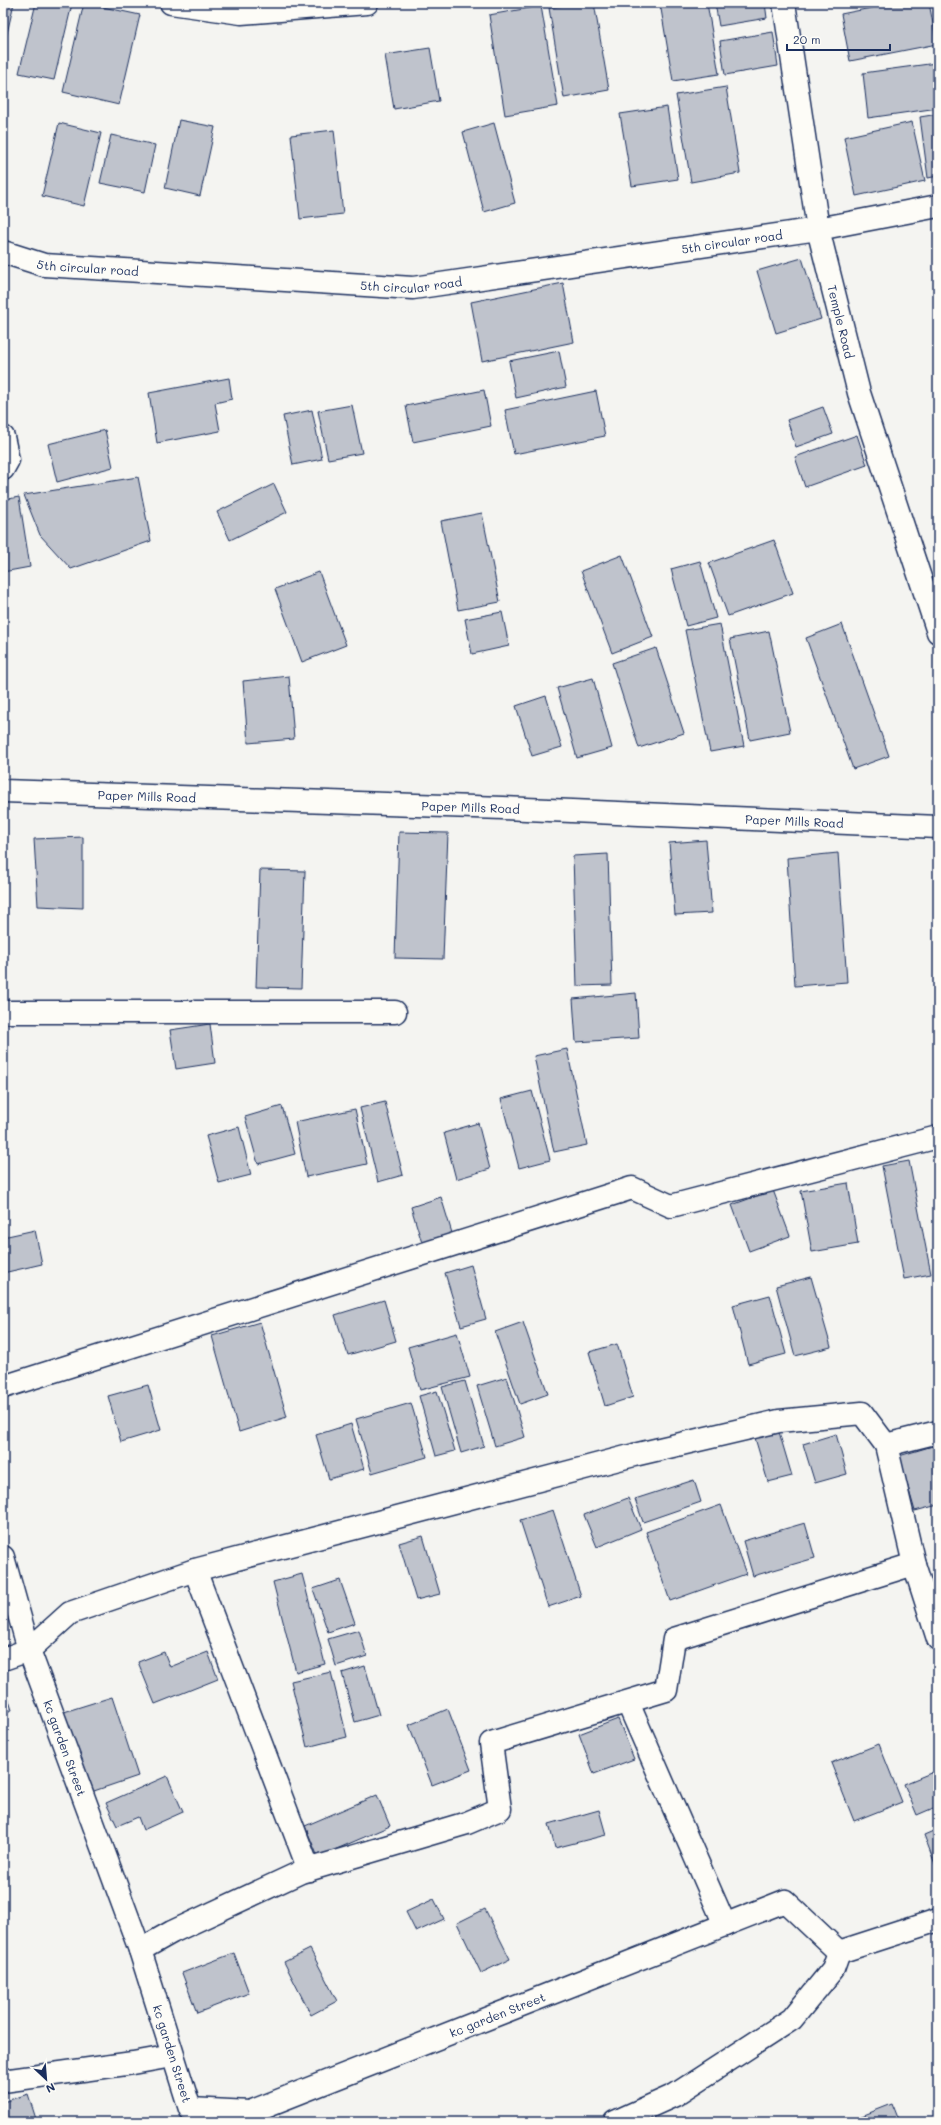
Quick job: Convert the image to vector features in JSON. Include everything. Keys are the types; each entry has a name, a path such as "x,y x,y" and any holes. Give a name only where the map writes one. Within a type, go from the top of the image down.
{"street":[{"path":"171,3 241,13 367,3"},
{"name":"Temple Road","path":"784,3 818,229 859,392 938,632"},
{"name":"5th circular road","path":"3,252 44,265 414,288 818,229 938,206"},
{"path":"3,437 8,460 3,469"},
{"name":"Paper Mills Road","path":"3,791 519,809 938,827"},
{"path":"3,1012 395,1012"},
{"path":"3,1387 632,1188 671,1206 938,1137"},
{"path":"3,1659 29,1650 70,1613 195,1570 634,1455 779,1421 862,1413 886,1445 914,1564 938,1639"},
{"path":"886,1445 938,1432"},
{"name":"kc garden Street","path":"3,1557 29,1650 140,1950 172,2056 190,2109 250,2112 785,1901 839,1952"},
{"path":"140,1950 172,1932 301,1872 467,1823 500,1809 491,1743 628,1703 666,1690 674,1639 914,1564"},
{"path":"195,1570 309,1870"},
{"path":"628,1703 725,1925"},
{"path":"615,2122 675,2095 792,2019 833,1969 839,1952 938,1920"},
{"path":"3,2081 133,2063 172,2056"}],"building":[{"path":"3,3 14,3 3,51"},
{"path":"36,3 72,4 54,80 19,73"},
{"path":"84,3 140,15 119,105 63,92"},
{"path":"576,3 594,3 609,90 564,98 549,8"},
{"path":"660,3 707,3 719,74 673,81"},
{"path":"715,3 765,3 767,18 719,26"},
{"path":"896,3 929,3 937,44 850,61 841,14"},
{"path":"541,6 558,106 505,115 489,15"},
{"path":"773,32 778,66 725,75 720,41"},
{"path":"430,48 439,101 394,109 385,55"},
{"path":"936,63 938,108 868,118 863,73"},
{"path":"726,87 740,173 691,182 676,95"},
{"path":"667,107 678,179 632,186 620,114"},
{"path":"938,114 938,176 928,178 920,117"},
{"path":"179,120 215,127 200,196 165,188"},
{"path":"912,122 925,181 856,196 844,137"},
{"path":"59,123 101,133 84,206 42,196"},
{"path":"494,123 515,203 484,212 463,132"},
{"path":"334,130 343,214 300,219 291,135"},
{"path":"111,135 155,145 145,192 100,183"},
{"path":"802,258 821,319 776,333 757,271"},
{"path":"563,283 574,342 482,361 471,302"},
{"path":"559,351 566,387 516,398 509,361"},
{"path":"229,378 232,399 215,403 220,431 157,443 149,393"},
{"path":"484,390 491,426 413,442 406,406"},
{"path":"596,391 605,436 514,454 505,410"},
{"path":"352,405 362,453 328,459 318,411"},
{"path":"823,407 833,434 796,447 787,420"},
{"path":"312,410 322,459 293,465 283,416"},
{"path":"105,430 113,467 57,482 48,444"},
{"path":"857,435 867,465 805,487 795,457"},
{"path":"138,477 151,541 71,569 40,535 24,495"},
{"path":"274,484 287,512 230,540 217,512"},
{"path":"19,497 30,567 3,572 3,500"},
{"path":"482,513 500,602 458,610 441,521"},
{"path":"774,540 793,593 728,616 709,563"},
{"path":"622,555 653,637 612,653 581,571"},
{"path":"700,561 716,618 686,626 671,569"},
{"path":"319,572 346,645 302,662 275,589"},
{"path":"502,612 509,646 472,654 465,619"},
{"path":"720,624 744,746 710,752 685,630"},
{"path":"842,624 889,756 853,769 806,638"},
{"path":"769,631 790,732 750,740 730,639"},
{"path":"656,648 684,733 639,748 612,663"},
{"path":"289,676 294,739 248,743 243,681"},
{"path":"593,678 612,748 577,758 557,688"},
{"path":"546,696 562,747 532,756 516,706"},
{"path":"399,832 448,833 443,959 395,958"},
{"path":"83,837 83,908 38,906 34,839"},
{"path":"706,840 712,913 675,915 669,843"},
{"path":"838,853 847,982 795,986 787,858"},
{"path":"608,854 612,985 577,986 573,856"},
{"path":"260,870 305,871 301,988 256,987"},
{"path":"636,993 639,1038 576,1042 573,999"},
{"path":"210,1024 215,1063 176,1069 170,1030"},
{"path":"3,1040 6,1063 3,1063"},
{"path":"567,1049 587,1145 554,1152 534,1056"},
{"path":"532,1091 550,1160 519,1168 501,1099"},
{"path":"385,1102 403,1175 378,1182 360,1108"},
{"path":"282,1106 295,1154 258,1164 245,1117"},
{"path":"355,1109 367,1164 306,1177 295,1122"},
{"path":"478,1123 490,1169 456,1179 444,1133"},
{"path":"239,1127 251,1175 219,1183 206,1136"},
{"path":"909,1161 931,1274 904,1279 882,1166"},
{"path":"848,1183 858,1244 812,1252 801,1191"},
{"path":"773,1190 790,1236 749,1251 732,1205"},
{"path":"441,1197 452,1233 422,1243 411,1207"},
{"path":"35,1230 42,1264 3,1273 3,1237"},
{"path":"471,1265 486,1319 461,1326 445,1273"},
{"path":"811,1277 831,1347 795,1356 776,1286"},
{"path":"770,1295 786,1354 748,1364 733,1305"},
{"path":"384,1300 396,1341 348,1355 335,1315"},
{"path":"260,1322 287,1417 239,1432 212,1336"},
{"path":"523,1322 548,1394 520,1404 495,1332"},
{"path":"457,1333 470,1377 420,1390 408,1347"},
{"path":"617,1344 633,1397 605,1406 589,1352"},
{"path":"507,1377 525,1437 495,1446 477,1386"},
{"path":"465,1381 484,1446 461,1453 442,1387"},
{"path":"148,1385 161,1430 121,1442 108,1396"},
{"path":"437,1391 455,1451 436,1456 419,1396"},
{"path":"411,1403 427,1457 372,1473 356,1419"},
{"path":"351,1424 364,1469 329,1479 316,1435"},
{"path":"779,1432 792,1476 768,1482 755,1438"},
{"path":"836,1434 847,1474 815,1483 803,1444"},
{"path":"936,1445 938,1452 938,1505 915,1511 899,1456"},
{"path":"694,1480 701,1502 643,1522 635,1499"},
{"path":"628,1498 641,1529 597,1547 584,1515"},
{"path":"721,1505 746,1574 670,1601 646,1532"},
{"path":"553,1510 581,1596 548,1607 520,1520"},
{"path":"805,1523 815,1558 753,1576 743,1541"},
{"path":"423,1536 440,1594 416,1600 399,1543"},
{"path":"302,1574 325,1664 296,1672 273,1582"},
{"path":"340,1580 355,1623 328,1632 313,1589"},
{"path":"359,1630 367,1656 336,1666 328,1639"},
{"path":"164,1652 170,1667 208,1652 218,1679 155,1704 138,1662"},
{"path":"365,1666 379,1715 355,1722 342,1673"},
{"path":"331,1672 347,1737 307,1747 291,1681"},
{"path":"3,1682 12,1710 3,1713"},
{"path":"112,1697 138,1776 91,1792 64,1712"},
{"path":"448,1709 471,1770 432,1785 409,1725"},
{"path":"618,1719 634,1759 594,1774 579,1734"},
{"path":"879,1744 902,1802 854,1821 831,1763"},
{"path":"938,1770 938,1806 917,1815 904,1784"},
{"path":"167,1776 183,1812 143,1830 138,1817 117,1826 106,1803"},
{"path":"377,1795 390,1826 318,1857 305,1826"},
{"path":"599,1810 606,1835 555,1848 549,1824"},
{"path":"938,1829 938,1872 924,1835"},
{"path":"434,1899 444,1919 416,1932 406,1912"},
{"path":"485,1909 510,1959 481,1973 457,1923"},
{"path":"310,1949 337,2001 311,2015 284,1962"},
{"path":"234,1953 249,1993 197,2013 182,1973"},
{"path":"28,2094 37,2122 3,2122 3,2102"},
{"path":"892,2104 899,2122 861,2122 859,2117"}]}
